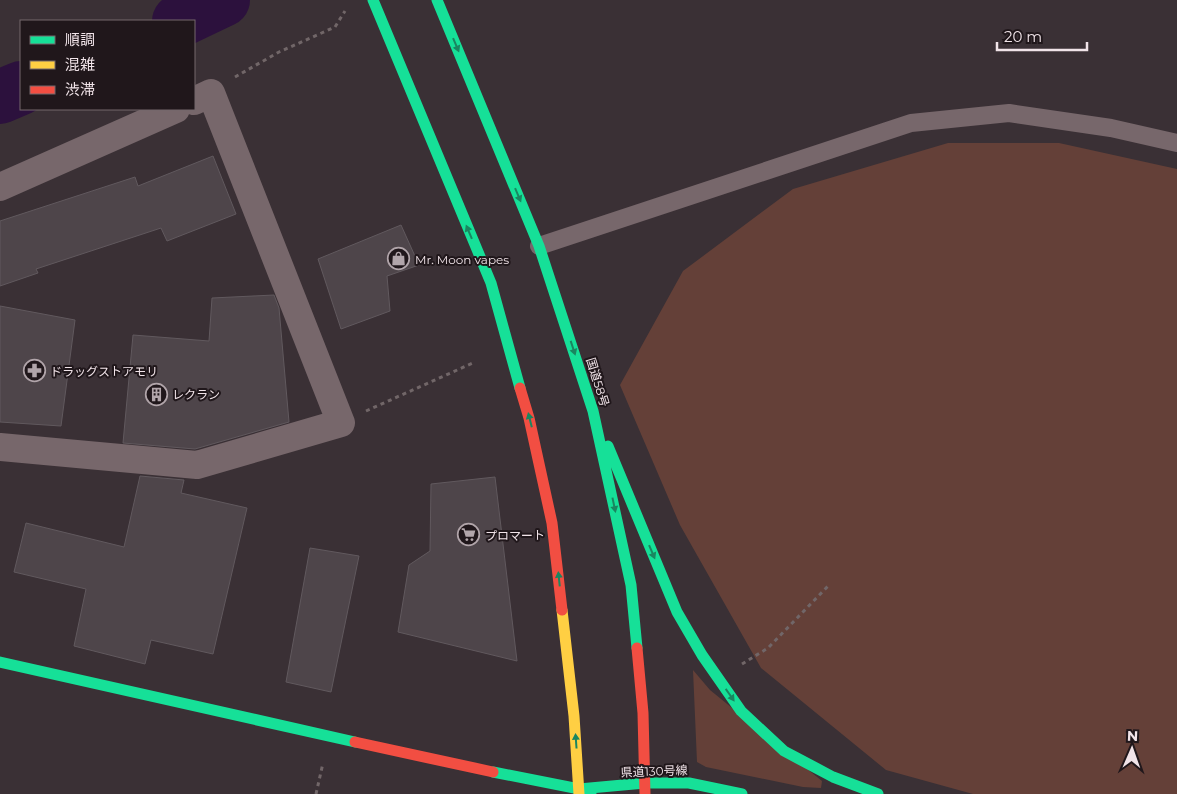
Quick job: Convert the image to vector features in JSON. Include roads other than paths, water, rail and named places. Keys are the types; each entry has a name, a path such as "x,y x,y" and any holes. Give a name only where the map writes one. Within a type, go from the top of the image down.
{"main road":[{"path":"373,0 491,284 529,418 552,523 574,716 579,792"},
{"name":"国道58号","path":"437,0 539,246 593,410 631,585 642,712 645,789"},
{"path":"593,410 677,612 702,655 741,711 784,751 833,777 878,794"},
{"path":"0,662 591,794"},
{"name":"県道130号線","path":"579,792 645,789 689,783 742,794"}],"street":[{"path":"0,447 196,465 341,423 203,97"},
{"path":"0,187 174,110"}],"lane":[{"path":"539,246 911,123 1010,113 1111,128 1177,143"}],"waterway":[{"path":"181,20 223,0"},
{"path":"0,97 20,88"}],"place":[{"name":"Mr. Moon vapes","path":"399,259"},
{"name":"ドラッグストアモリ","path":"34,371"},
{"name":"レクラン","path":"156,394"},
{"name":"プロマート","path":"469,535"}]}
